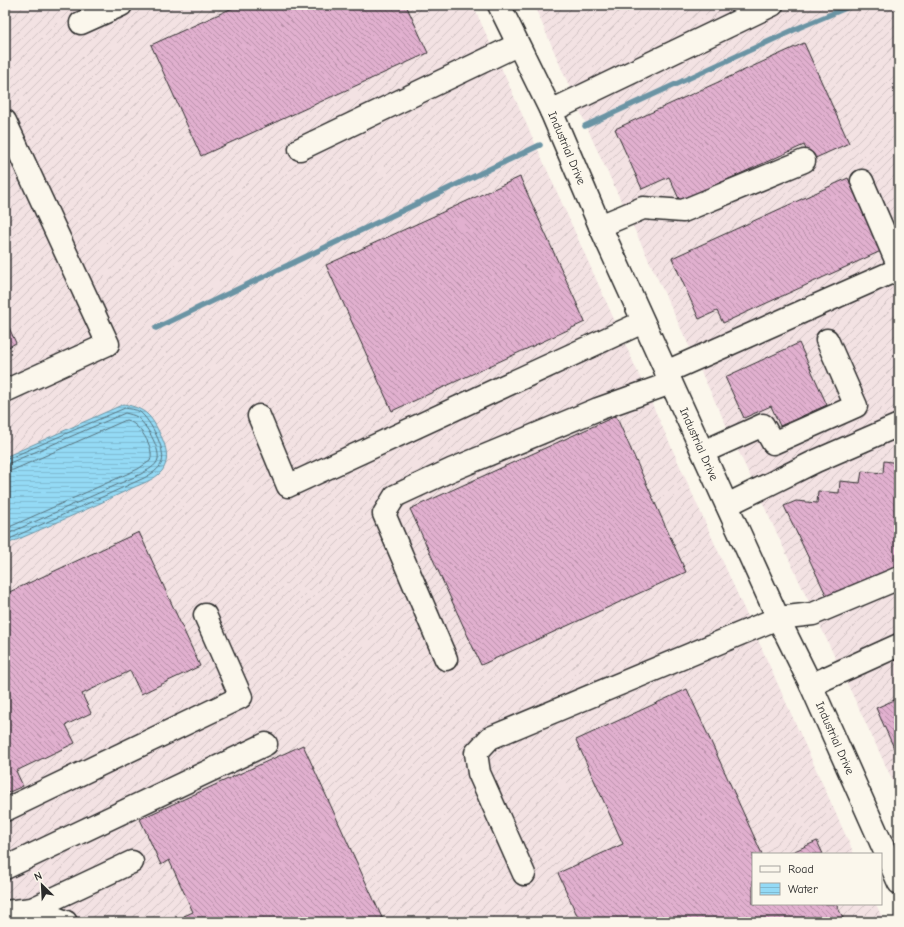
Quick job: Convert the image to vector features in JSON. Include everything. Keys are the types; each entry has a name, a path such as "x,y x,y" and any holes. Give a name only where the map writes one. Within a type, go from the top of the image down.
{"street":[{"path":"81,23 121,5"},
{"name":"Industrial Drive","path":"499,5 552,111 600,226 778,618 893,854 899,883"},
{"path":"552,111 772,5"},
{"path":"300,149 518,45"},
{"path":"5,122 108,344 5,391"},
{"path":"600,226 643,208 684,211 804,161"},
{"path":"446,659 384,514 395,496 451,470 669,378 899,268 862,181"},
{"path":"259,416 288,486 643,322"},
{"path":"703,452 763,425 773,443 856,406 827,340"},
{"path":"727,505 816,461 899,425"},
{"path":"524,874 479,773 476,753 490,738 778,618 813,614 899,578"},
{"path":"5,810 241,697 205,614"},
{"path":"811,685 899,645"},
{"path":"5,868 266,744"},
{"path":"5,912 32,909 132,862"},
{"path":"32,909 66,922"}],"shaded area":[{"path":"5,5 473,5 854,853 752,853 752,905 876,905 884,922 5,922"},
{"path":"534,5 899,5 899,794 593,141"}],"water":[{"path":"124,404 143,411 154,423 166,449 167,458 162,471 146,482 5,545 5,457"}],"building":[{"path":"239,5 406,5 428,53 201,156 151,45"},
{"path":"804,43 849,143 811,160 804,145 680,201 669,177 642,189 615,129"},
{"path":"520,177 585,322 392,411 326,265"},
{"path":"848,178 881,251 723,323 717,311 699,319 672,258"},
{"path":"5,319 16,343 5,349"},
{"path":"799,343 827,405 780,426 771,406 744,418 725,377"},
{"path":"616,416 686,572 481,665 410,509"},
{"path":"884,461 899,463 899,568 829,601 784,506 796,501 817,503 818,491 839,493 840,481 860,483 862,471 883,473"},
{"path":"139,532 200,666 141,694 130,671 82,694 91,713 66,725 75,743 16,771 23,786 5,794 5,594"},
{"path":"687,689 762,853 752,853 752,905 836,905 845,922 580,922 558,873 623,844 576,740"},
{"path":"899,698 899,759 876,708"},
{"path":"303,745 384,922 187,922 184,916 193,912 169,860 161,865 140,819"},
{"path":"817,841 823,853 790,853"}],"waterway":[{"path":"585,126 798,28 853,5"},
{"path":"156,328 540,145"}]}
